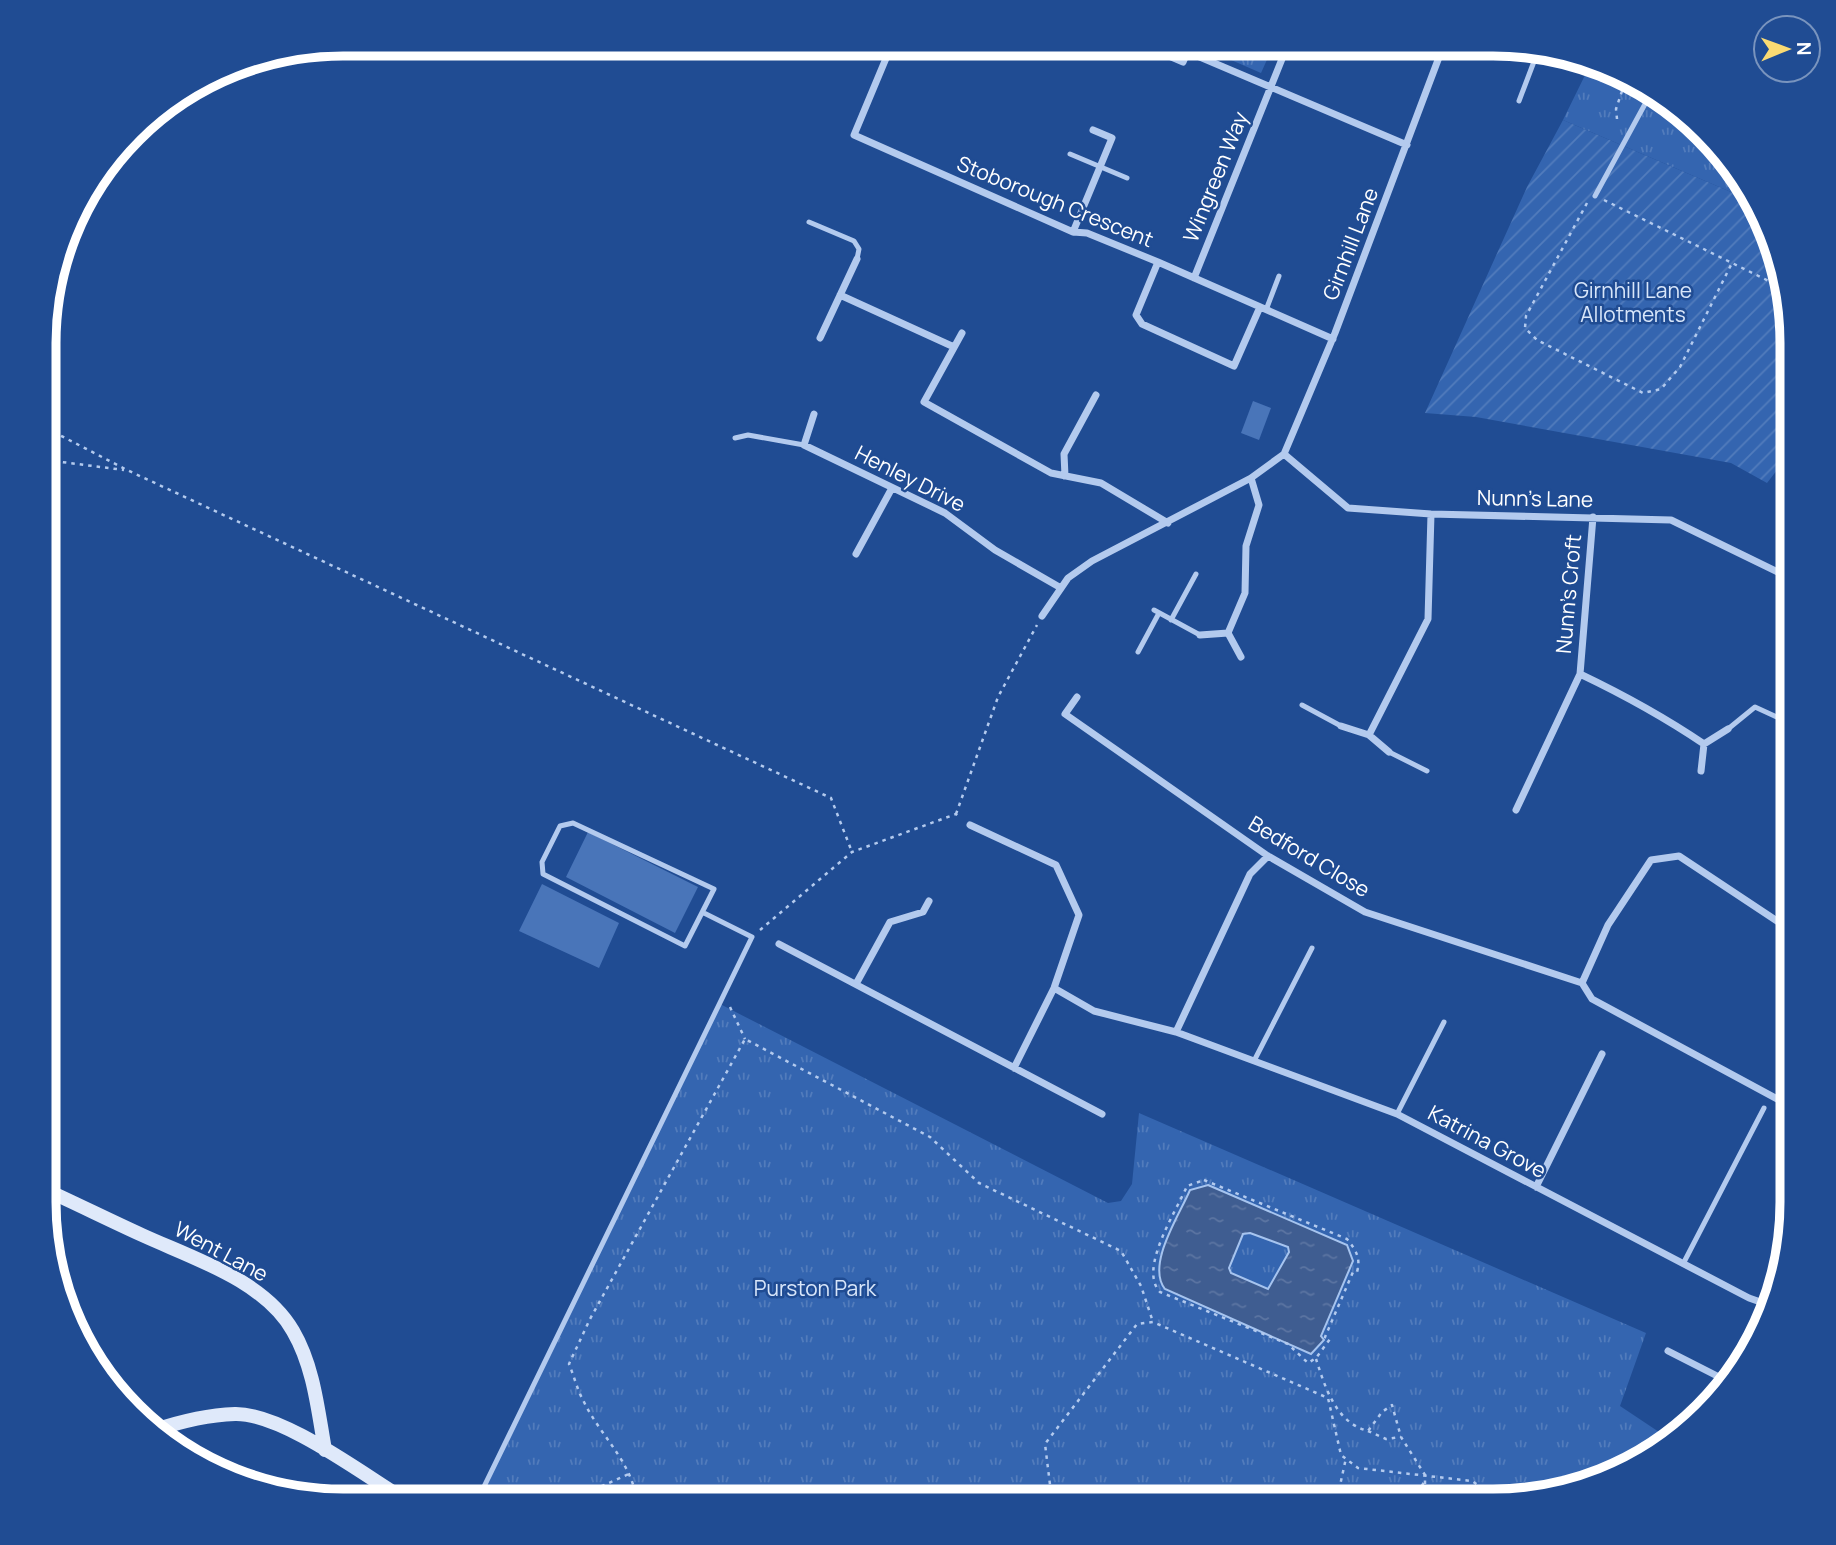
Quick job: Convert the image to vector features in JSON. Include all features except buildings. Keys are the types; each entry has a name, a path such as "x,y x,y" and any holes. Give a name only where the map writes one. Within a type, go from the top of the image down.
{"main road":[{"name":"Went Lane","path":"56,1195 239,1282 272,1304 293,1330 301,1346 318,1408 325,1450"},
{"path":"166,1428 237,1414 266,1420 325,1450 388,1489"}],"street":[{"name":"Stoborough Crescent","path":"887,56 854,135 1073,232 1087,233 1158,262 1333,339"},
{"path":"1170,56 1184,62 1186,56"},
{"path":"1205,56 1270,88 1407,145"},
{"name":"Wingreen Way","path":"1194,278 1283,56"},
{"name":"Girnhill Lane","path":"1284,454 1333,339 1440,56"},
{"path":"1073,232 1112,138 1093,130"},
{"path":"820,338 857,259"},
{"path":"1158,262 1136,315 1142,324 1197,347 1205,355 1234,366 1263,309"},
{"path":"840,295 954,347"},
{"path":"962,333 924,402 1051,473 1101,483 1168,523"},
{"path":"1065,476 1064,454 1096,395"},
{"path":"804,445 814,414"},
{"name":"Henley Drive","path":"804,445 945,513 995,550 1061,588"},
{"path":"1042,616 1068,578 1092,561 1251,478 1284,454"},
{"name":"Nunn's Lane","path":"1284,454 1348,508 1431,514 1671,520 1780,573"},
{"path":"1228,633 1245,593 1246,547 1259,505 1251,478"},
{"path":"856,554 892,488"},
{"path":"1369,736 1428,619 1431,514"},
{"name":"Nunn's Croft","path":"1516,810 1580,674 1593,517"},
{"path":"1200,635 1228,633"},
{"path":"1228,633 1241,657"},
{"name":"Nunn's Croft","path":"1580,674 1641,703 1650,712 1704,744"},
{"name":"Bedford Close","path":"1076,697 1065,715 1268,856 1365,912 1582,983 1592,999 1780,1101"},
{"path":"1342,726 1369,736 1389,752"},
{"path":"1701,771 1704,744 1728,729"},
{"path":"970,825 1056,865 1079,915 1054,988 1014,1068"},
{"path":"1176,1032 1250,874 1268,856"},
{"path":"1582,983 1608,925 1651,860 1679,856 1780,923"},
{"path":"856,984 877,941 890,922 923,912 929,901"},
{"path":"779,944 1102,1114"},
{"name":"Katrina Grove","path":"1054,988 1094,1011 1176,1032 1397,1114 1762,1302"},
{"path":"1536,1187 1602,1054"},
{"path":"1668,1351 1720,1378"}],"lane":[{"path":"1519,101 1535,59"},
{"path":"1595,196 1647,100"},
{"path":"1070,154 1127,178"},
{"path":"809,222 854,241 859,249 857,259"},
{"path":"1263,309 1279,276"},
{"path":"735,439 748,435 804,445"},
{"path":"1171,620 1196,574"},
{"path":"1138,652 1156,611 1200,635"},
{"path":"1301,705 1342,726"},
{"path":"1728,729 1755,707 1780,718"},
{"path":"1389,752 1427,771"},
{"path":"573,823 585,826 714,889 704,914 685,946 543,874 542,862 560,826 573,823"},
{"path":"483,1489 752,937 704,914"},
{"path":"1254,1061 1312,948"},
{"path":"1397,1114 1444,1022"},
{"path":"1683,1264 1764,1108"}],"path":[{"path":"1617,119 1616,109 1623,87"},
{"path":"1732,263 1680,367 1661,389 1643,393 1599,373 1530,335 1524,321 1574,222 1595,196 1732,263 1773,283"},
{"path":"56,433 127,470 831,798 852,852"},
{"path":"56,461 127,470"},
{"path":"956,814 998,697 1042,616"},
{"path":"752,937 852,852 956,814"},
{"path":"956,814 970,825"},
{"path":"724,994 745,1039 930,1138 979,1183 1121,1251 1141,1286 1153,1322"},
{"path":"633,1489 614,1444 583,1401 569,1364 590,1319 745,1039"},
{"path":"1204,1180 1347,1239 1352,1245 1359,1256 1357,1272 1353,1272 1325,1337 1330,1339 1316,1358 1308,1363 1288,1344 1160,1292 1155,1286 1151,1265 1187,1186 1204,1180"},
{"path":"1051,1489 1045,1444 1137,1324 1153,1322 1328,1398 1357,1428 1386,1439 1401,1437"},
{"path":"1316,1358 1341,1455 1358,1468 1472,1481 1483,1489"},
{"path":"1368,1431 1382,1412 1392,1405 1401,1437 1425,1475 1425,1489"},
{"path":"1339,1489 1346,1458"},
{"path":"595,1489 629,1474"},
{"path":"1421,1489 1425,1482"}],"green space":[{"path":"1222,56 1269,56 1261,73"},
{"path":"1587,71 1603,78 1637,94 1682,127 1721,168 1740,196 1563,120"},
{"name":"Girnhill Lane Allotments","path":"1563,120 1740,196 1765,250 1778,305 1780,466 1767,483 1731,463 1476,417 1425,413 1527,187"},
{"name":"Purston Park","path":"720,1004 1108,1203 1121,1201 1132,1184 1139,1113 1646,1333 1620,1406 1662,1434 1637,1451 1586,1474 1531,1487 1493,1489 483,1489"}],"water":[{"path":"1208,1185 1347,1245 1353,1261 1321,1336 1324,1340 1311,1354 1165,1289 1160,1279 1162,1254 1190,1190","holes":["1250,1233 1288,1247 1289,1252 1268,1289 1231,1273 1229,1268 1243,1234"]}]}
